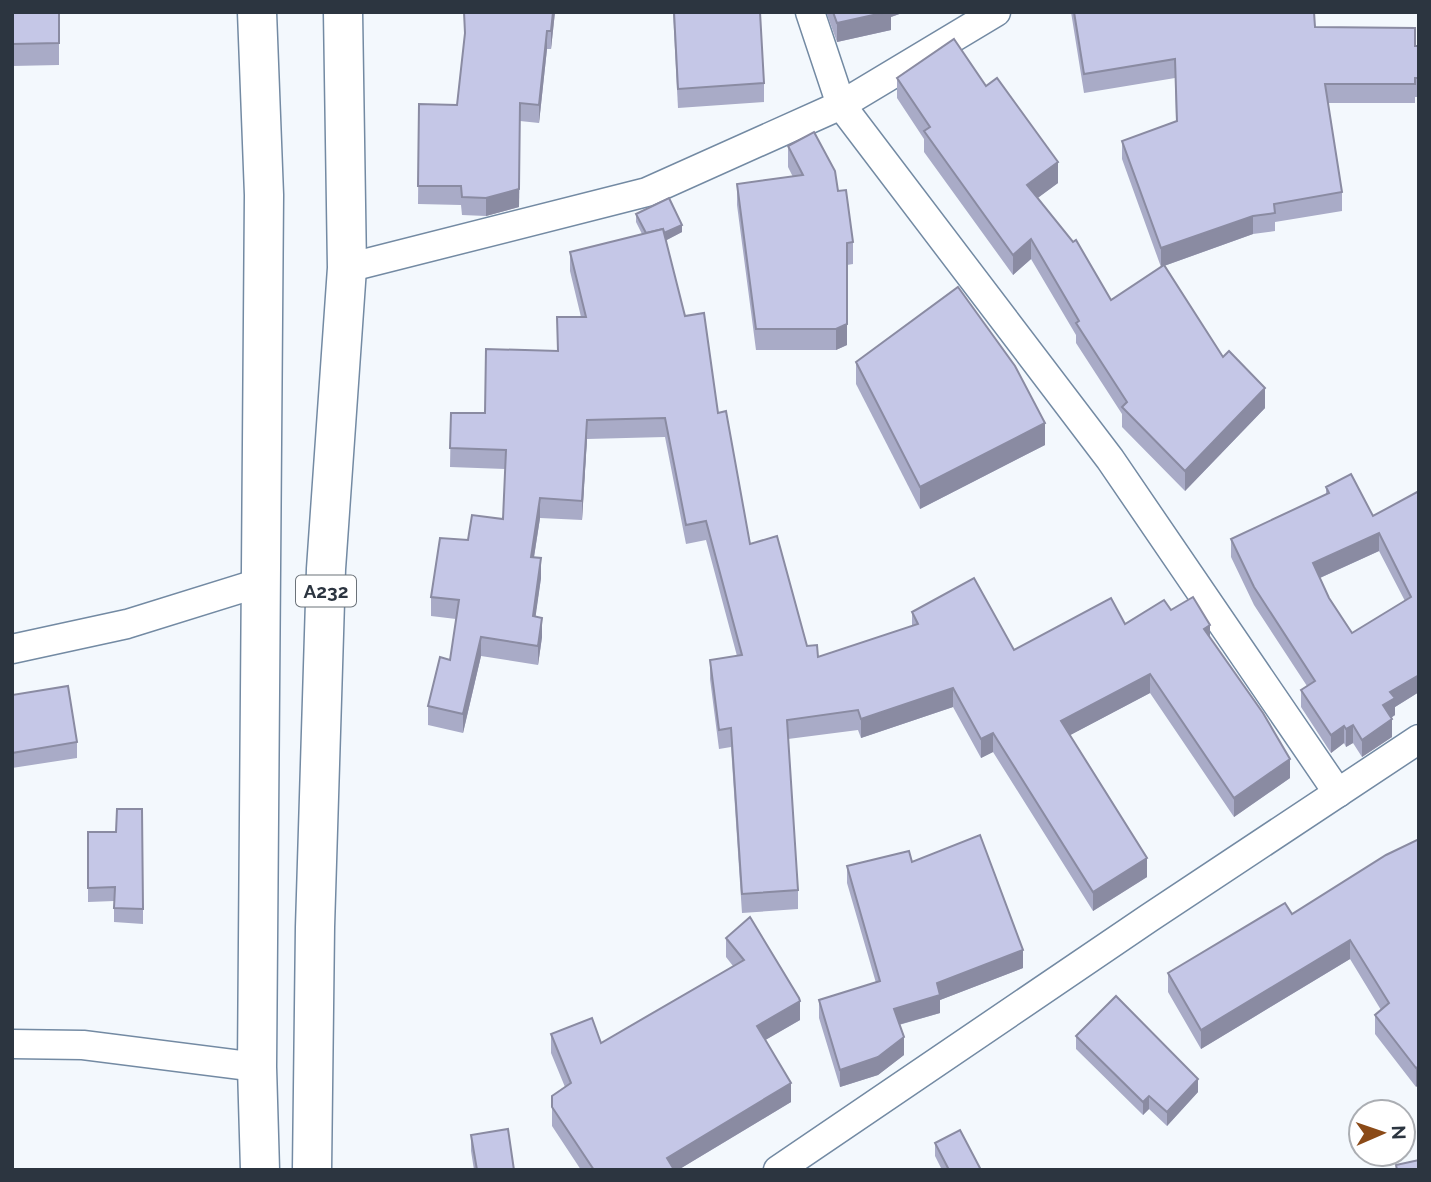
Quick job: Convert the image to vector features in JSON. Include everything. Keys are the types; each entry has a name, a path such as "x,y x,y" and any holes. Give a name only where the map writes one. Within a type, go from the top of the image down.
{"highway":[{"path":"257,12 264,195 257,1067 260,1170"},
{"name":"A232","path":"312,1170 315,927 326,583 346,268 342,12"}],"street":[{"path":"810,12 841,105 1110,459 1338,793"},
{"path":"346,268 647,192 841,105 996,12"},
{"path":"12,649 127,624 262,582"},
{"path":"783,1168 1149,918 1419,739"},
{"path":"12,1044 83,1045 257,1067"}],"building":[{"path":"12,12 59,12 59,43 12,44"},
{"path":"464,12 553,12 551,31 547,31 539,105 520,103 519,189 486,198 462,197 461,186 418,186 419,104 457,105 465,33"},
{"path":"674,12 760,12 764,83 678,89"},
{"path":"833,12 887,12 837,23"},
{"path":"1074,12 1314,12 1315,27 1415,28 1415,46 1419,46 1419,78 1415,78 1415,84 1325,84 1342,192 1274,204 1275,213 1253,216 1161,248 1122,141 1177,121 1175,59 1084,74"},
{"path":"954,39 986,86 997,78 1058,162 1027,185 1073,242 1076,240 1111,300 1164,265 1223,357 1229,351 1265,388 1185,471 1122,407 1127,402 1076,323 1079,321 1031,239 1013,255 924,131 930,127 897,78"},
{"path":"814,132 835,171 838,191 846,190 853,242 847,243 847,324 836,329 756,329 737,184 803,175 788,146"},
{"path":"669,198 682,225 664,233 663,229 646,233 636,214"},
{"path":"663,229 685,316 704,313 718,413 726,411 750,544 777,536 807,646 817,645 818,657 918,624 912,612 974,578 1014,650 1111,598 1125,624 1164,600 1171,610 1193,597 1210,625 1204,629 1263,713 1290,759 1234,798 1150,674 1061,721 1147,858 1093,892 993,733 981,739 953,688 861,719 858,710 787,720 798,890 742,894 731,728 719,730 710,660 742,655 706,521 686,525 665,418 587,420 582,501 540,498 531,557 541,558 533,616 542,618 538,646 481,637 463,714 428,706 440,657 450,660 459,600 431,597 440,538 468,540 472,515 503,519 506,450 450,448 451,413 485,413 486,349 558,351 557,317 586,317 570,252"},
{"path":"958,287 1015,366 1045,423 920,487 856,362"},
{"path":"1351,474 1373,516 1419,491 1419,675 1390,692 1395,698 1383,705 1392,719 1362,740 1353,725 1346,729 1344,726 1331,735 1301,690 1315,681 1254,587 1231,539 1329,493 1326,487","holes":["1379,533 1411,597 1352,633 1329,598 1313,563"]},
{"path":"68,686 77,742 12,753 12,695"},
{"path":"117,809 142,809 143,909 114,908 115,887 88,888 88,832 116,832"},
{"path":"980,835 1023,950 937,983 940,995 894,1009 904,1037 878,1057 840,1070 819,1000 880,981 847,866 909,851 912,862"},
{"path":"1419,839 1419,1066 1416,1068 1375,1015 1389,1003 1350,940 1201,1030 1168,973 1285,903 1292,914 1386,855"},
{"path":"750,917 800,1001 757,1026 791,1083 667,1158 673,1168 670,1170 594,1170 552,1107 552,1096 571,1083 551,1034 592,1018 601,1043 744,960 726,938"},
{"path":"1116,996 1198,1079 1167,1112 1149,1096 1143,1102 1076,1036"},
{"path":"508,1129 514,1170 477,1170 471,1135"},
{"path":"960,1130 981,1170 949,1170 935,1143"},
{"path":"1417,1160 1419,1170 1397,1170 1417,1168"}]}
